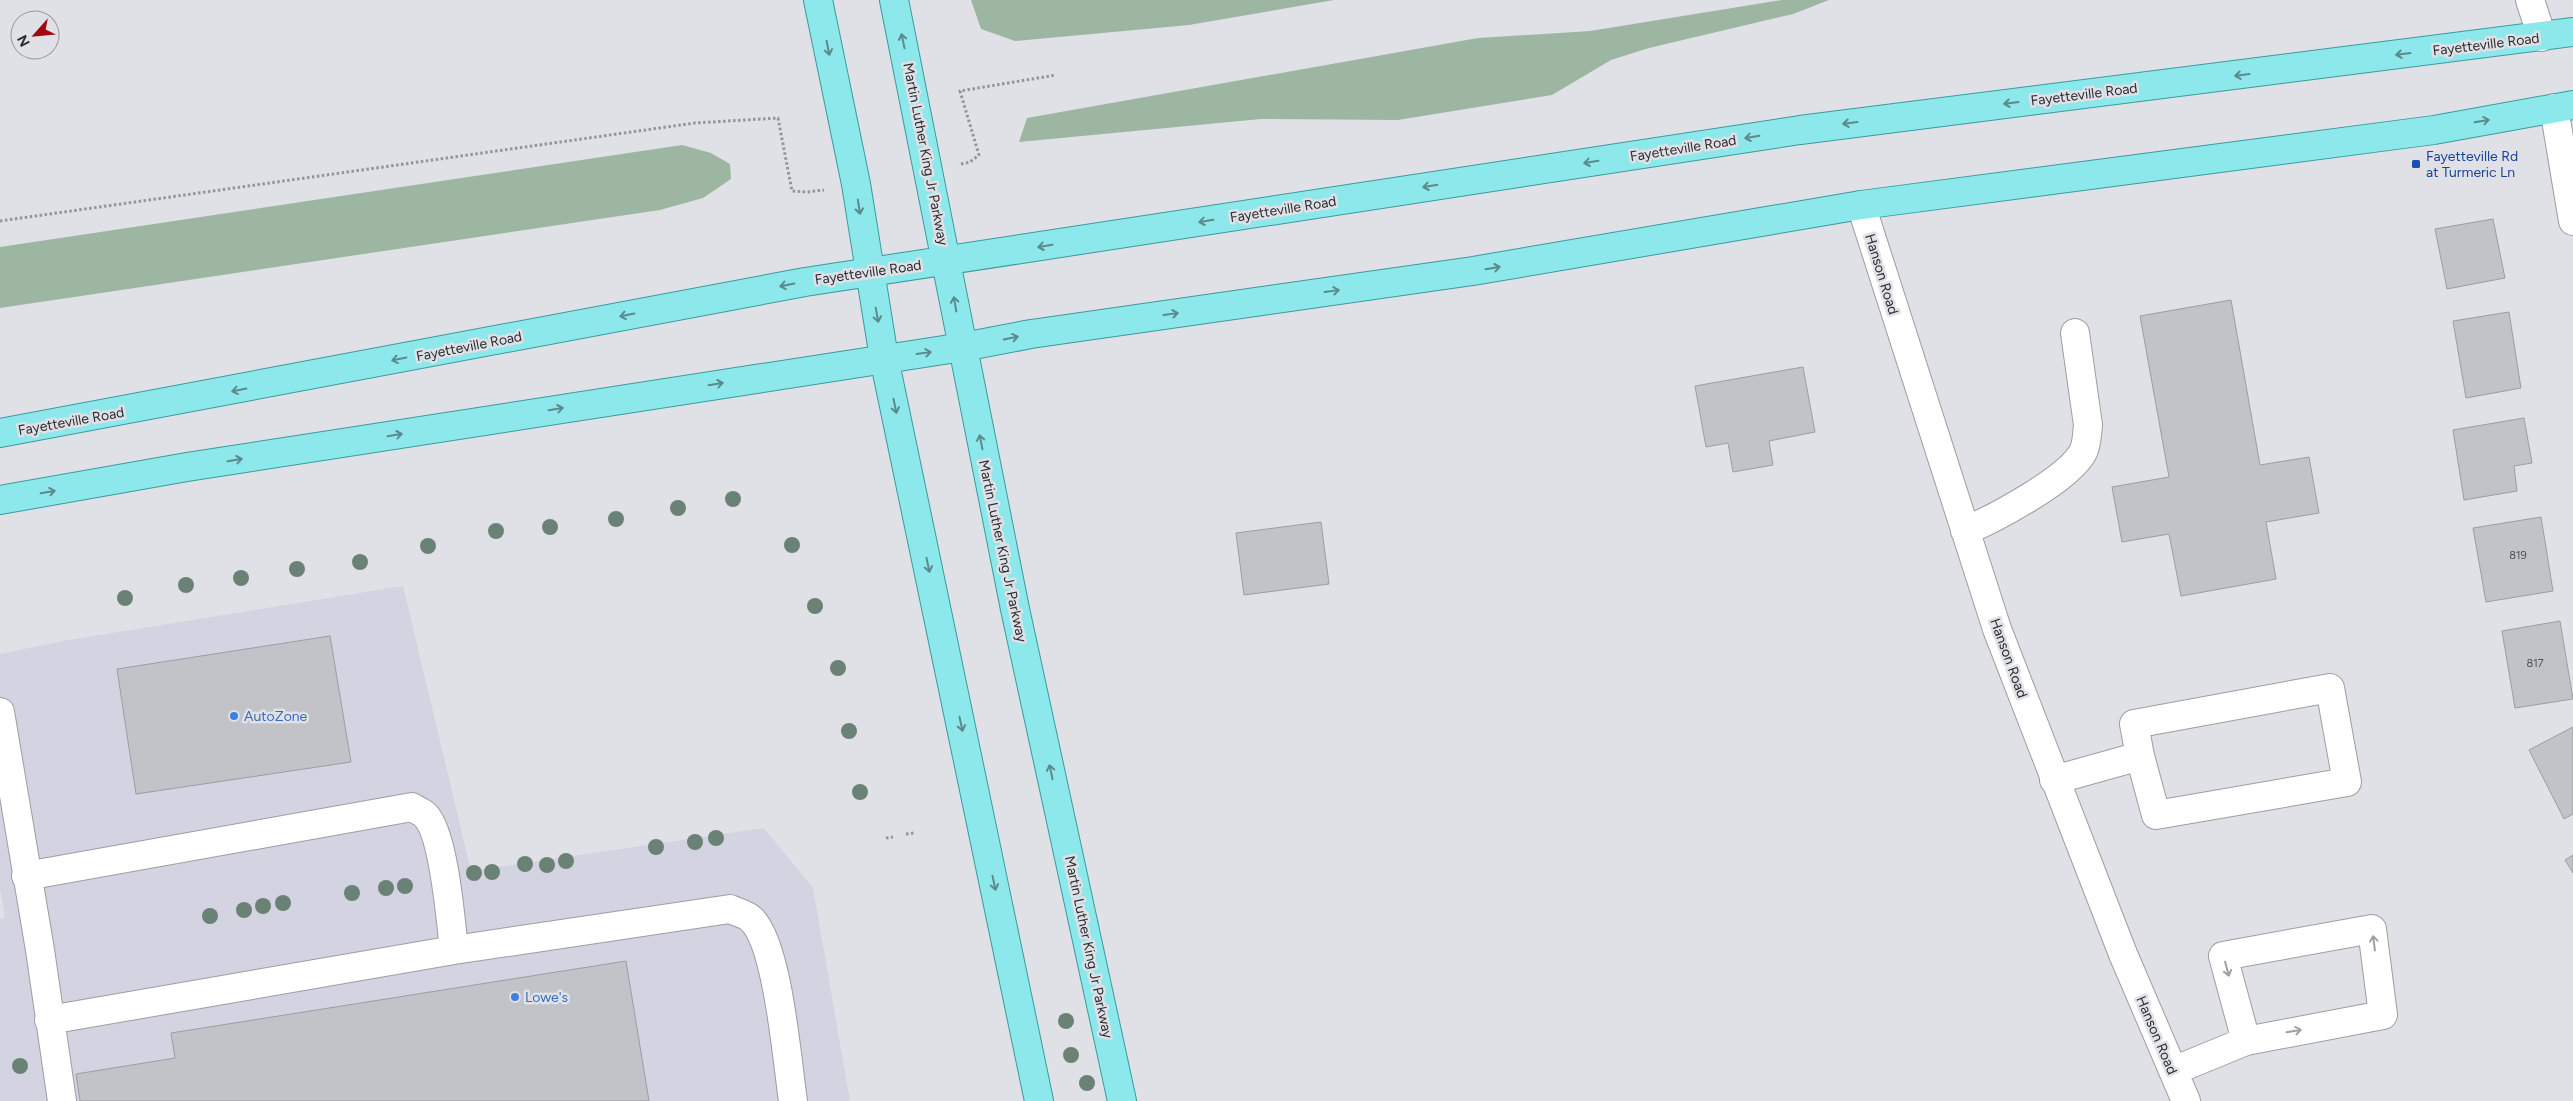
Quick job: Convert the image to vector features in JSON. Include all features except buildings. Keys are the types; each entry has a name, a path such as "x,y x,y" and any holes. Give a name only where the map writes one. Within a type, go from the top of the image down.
{"main road":[{"path":"818,0 856,184 884,358 1038,1101"},
{"name":"Martin Luther King Jr Parkway","path":"894,0 1015,609 1122,1101"},
{"name":"Fayetteville Road","path":"0,433 74,421 805,282 1800,130 2573,32"},
{"path":"0,500 187,467 963,347 1031,334 1473,271 1861,205 2434,130 2564,107"}],"street":[{"path":"2530,0 2542,37"},
{"path":"2564,107 2573,221"},
{"name":"Hanson Road","path":"1861,205 1997,629 2123,954 2186,1101"},
{"path":"1965,531 2012,508 2046,485 2083,453 2087,440 2088,425 2075,333"},
{"path":"2330,688 2347,782 2156,815 2140,756 2134,724 2330,688"},
{"path":"0,712 26,876 40,950 48,1020 62,1101"},
{"path":"2054,780 2140,756"},
{"path":"26,876 412,807 426,816 436,836 449,900 454,950"},
{"path":"48,1020 454,950 730,909 750,918 764,937 772,961 793,1101"},
{"path":"2173,1070 2246,1040 2383,1015 2372,929 2223,956 2246,1040"}],"path":[{"path":"970,162 979,155 960,91 1056,75"},
{"path":"0,221 694,122 778,118 792,191 807,192"},
{"path":"906,834 914,833"},
{"path":"886,838 893,837"}],"shaded area":[{"path":"403,586 471,871 764,828 813,888 850,1101 0,1101 0,919 5,918 0,888 0,654 63,641"}],"green space":[{"path":"971,0 1334,0 1189,25 1015,41 981,29"},
{"path":"1782,0 1829,0 1793,14 1649,48 1611,60 1552,95 1398,120 1261,119 1019,142 1027,118 1478,38 1590,31"},
{"path":"682,145 711,153 730,164 731,179 703,198 660,210 0,308 0,247"}],"place":[{"name":"Fayetteville Rd at Turmeric Ln","path":"2416,164"},
{"name":"AutoZone","path":"234,716"},
{"name":"Lowe's","path":"515,997"}]}
